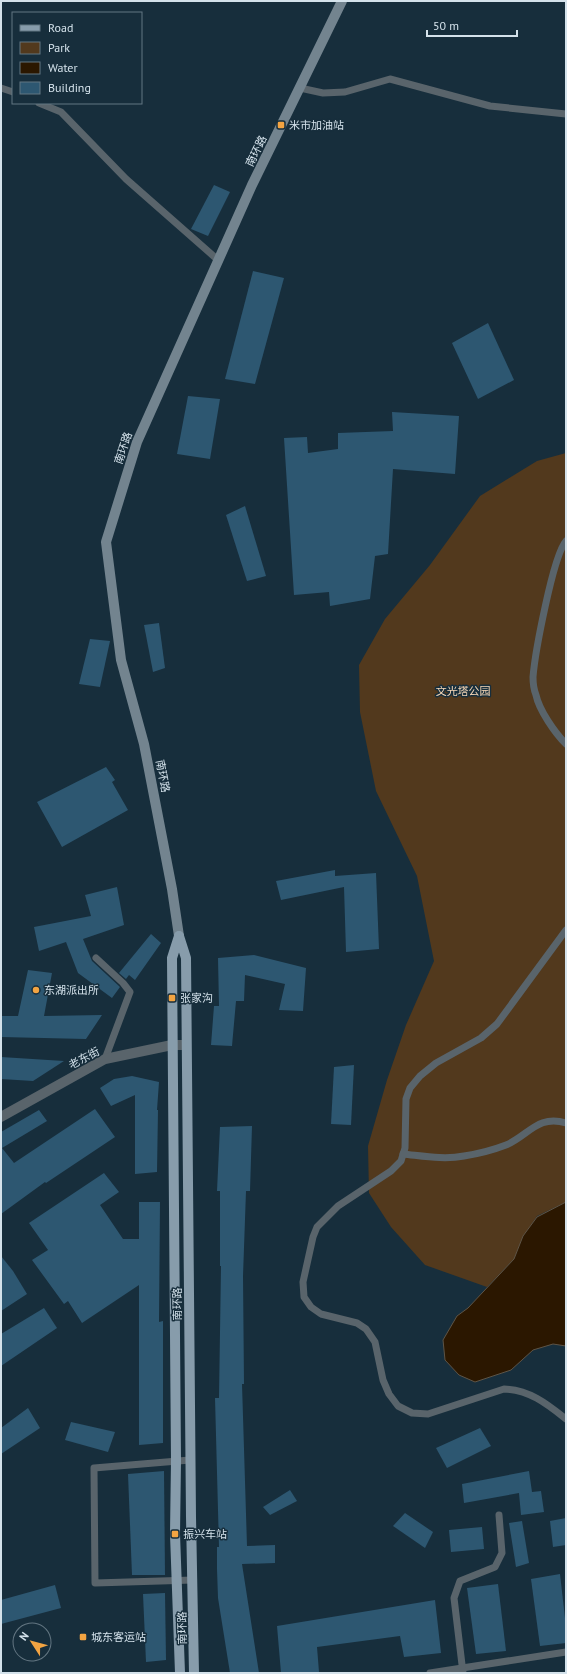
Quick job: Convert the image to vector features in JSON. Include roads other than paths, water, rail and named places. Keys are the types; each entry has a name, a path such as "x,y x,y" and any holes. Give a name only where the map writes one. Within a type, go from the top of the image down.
{"main road":[{"name":"南环路","path":"194,1673 190,1460 186,958 179,936 172,889 144,744 121,660 106,542 137,442 218,260 342,1"},
{"name":"南环路","path":"179,936 172,958 172,1044 176,1534 180,1673"}],"street":[{"name":"老东街","path":"1,1118 105,1058 172,1044 186,1045"}],"lane":[{"path":"300,88 323,93 345,92 390,80 490,106 566,114"},
{"path":"1,88 12,92"},
{"path":"41,104 61,112 126,180 218,260"},
{"path":"566,541 556,563 544,616 533,678 536,696 551,725 566,744"},
{"path":"566,930 497,1024 481,1038 436,1064 420,1076 410,1088 406,1099 407,1127 401,1160 391,1171 338,1206 317,1227 313,1237 303,1282 304,1298 321,1314 357,1323 366,1329 374,1342 383,1380 389,1394 398,1406 412,1414 428,1414 451,1408 504,1389 517,1390 532,1395 566,1419"},
{"path":"96,958 124,983 130,992 105,1058"},
{"path":"403,1154 442,1158 464,1156 506,1145 542,1123 558,1120 566,1123"},
{"path":"190,1460 94,1468 95,1583 178,1582 193,1580"},
{"path":"462,1671 454,1598 460,1581 495,1567 502,1553 499,1515"},
{"path":"430,1673 462,1671 566,1652"}],"water":[{"path":"566,1202 566,1346 553,1344 533,1350 511,1370 475,1382 459,1375 445,1360 443,1340 457,1316 468,1308 514,1259 523,1236 537,1217"}],"place":[{"name":"米市加油站","path":"281,125"},
{"name":"东湖派出所","path":"36,990"},
{"name":"张家沟","path":"172,998"},
{"name":"振兴车站","path":"175,1534"},
{"name":"城东客运站","path":"83,1637"}],"park label":[{"name":"文光塔公园","path":"463,691"}]}
